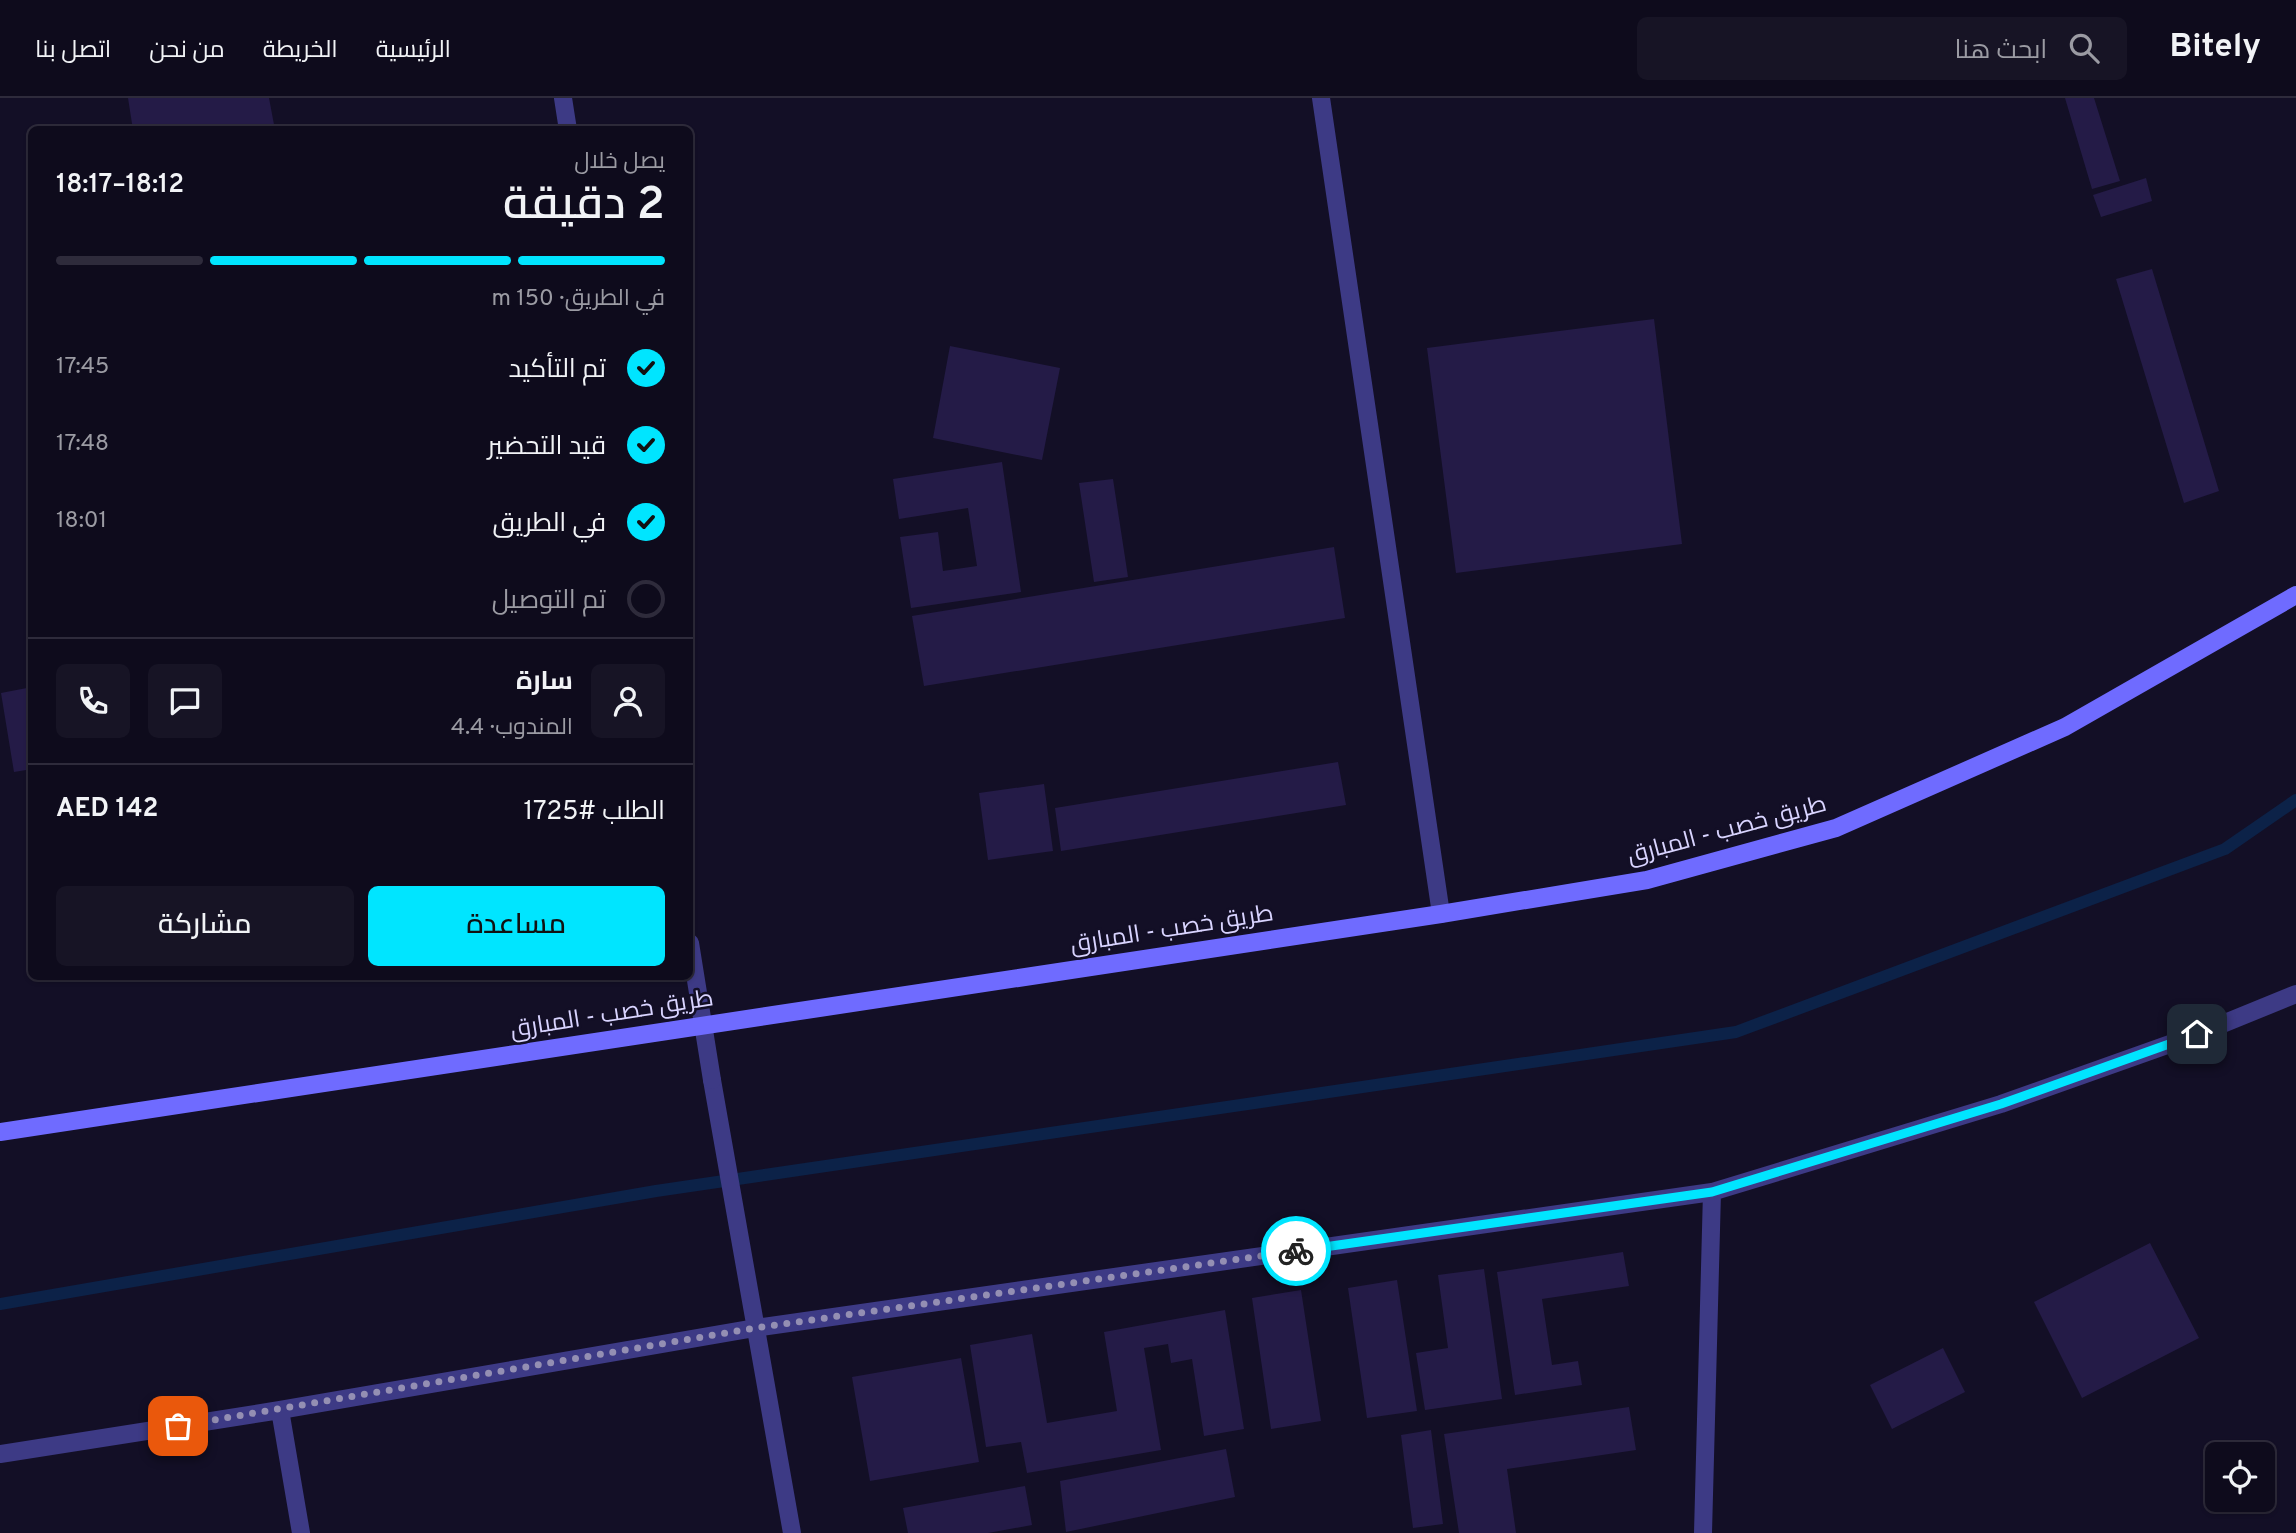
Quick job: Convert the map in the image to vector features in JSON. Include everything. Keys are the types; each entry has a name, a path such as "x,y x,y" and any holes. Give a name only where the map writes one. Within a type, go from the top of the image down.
{"main road":[{"name":"طريق خصب - المبارق","path":"0,1132 1441,914 1647,880 1836,828 2065,727 2296,594"}],"street":[{"path":"563,98 567,126"},
{"path":"1321,98 1441,914"},
{"path":"693,966 701,1026 792,1533"},
{"path":"0,1454 755,1328 1712,1192 2001,1104 2197,1034 2296,994"},
{"path":"1703,1533 1712,1192"},
{"path":"280,1409 301,1533"}],"building":[{"path":"128,98 269,98 274,126 132,126"},
{"path":"2065,98 2094,98 2120,181 2092,189"},
{"path":"2146,178 2152,201 2101,217 2093,195"},
{"path":"2152,269 2219,491 2184,503 2116,279"},
{"path":"1654,319 1682,544 1456,573 1427,348"},
{"path":"950,346 1060,368 1042,460 933,438"},
{"path":"1002,462 1021,592 911,608 900,537 938,532 943,571 977,566 968,508 899,519 893,479"},
{"path":"1113,479 1128,577 1094,582 1079,483"},
{"path":"1334,547 1345,618 924,686 912,616"},
{"path":"28,688 28,770 14,772 1,693"},
{"path":"1338,762 1346,805 1061,851 1055,808"},
{"path":"1044,784 1053,851 988,860 979,793"},
{"path":"2150,1243 2199,1338 2082,1398 2034,1302"},
{"path":"1623,1252 1629,1286 1542,1299 1552,1365 1578,1361 1582,1385 1515,1395 1497,1272"},
{"path":"1484,1269 1502,1399 1425,1410 1416,1353 1448,1348 1438,1275"},
{"path":"1397,1280 1417,1411 1367,1418 1348,1288"},
{"path":"1301,1290 1321,1421 1271,1429 1252,1298"},
{"path":"1225,1310 1244,1429 1204,1436 1192,1359 1171,1363 1168,1344 1144,1348 1161,1450 1027,1473 1021,1442 986,1447 970,1345 1032,1334 1047,1423 1117,1411 1104,1332"},
{"path":"1943,1348 1965,1392 1892,1429 1870,1385"},
{"path":"961,1358 979,1462 870,1481 852,1377"},
{"path":"1629,1407 1636,1450 1507,1469 1516,1533 1459,1533 1444,1434"},
{"path":"1431,1430 1443,1524 1413,1528 1401,1435"},
{"path":"1226,1449 1235,1497 1066,1532 1060,1481"},
{"path":"1025,1486 1032,1525 988,1533 908,1533 903,1508"}],"waterway":[{"path":"0,1304 656,1191 1736,1032 2225,849 2296,800"}],"way so far":[{"path":"178,1426 755,1328 1296,1251"}],"route":[{"path":"1296,1251 1712,1192 2001,1104 2197,1034"}]}
